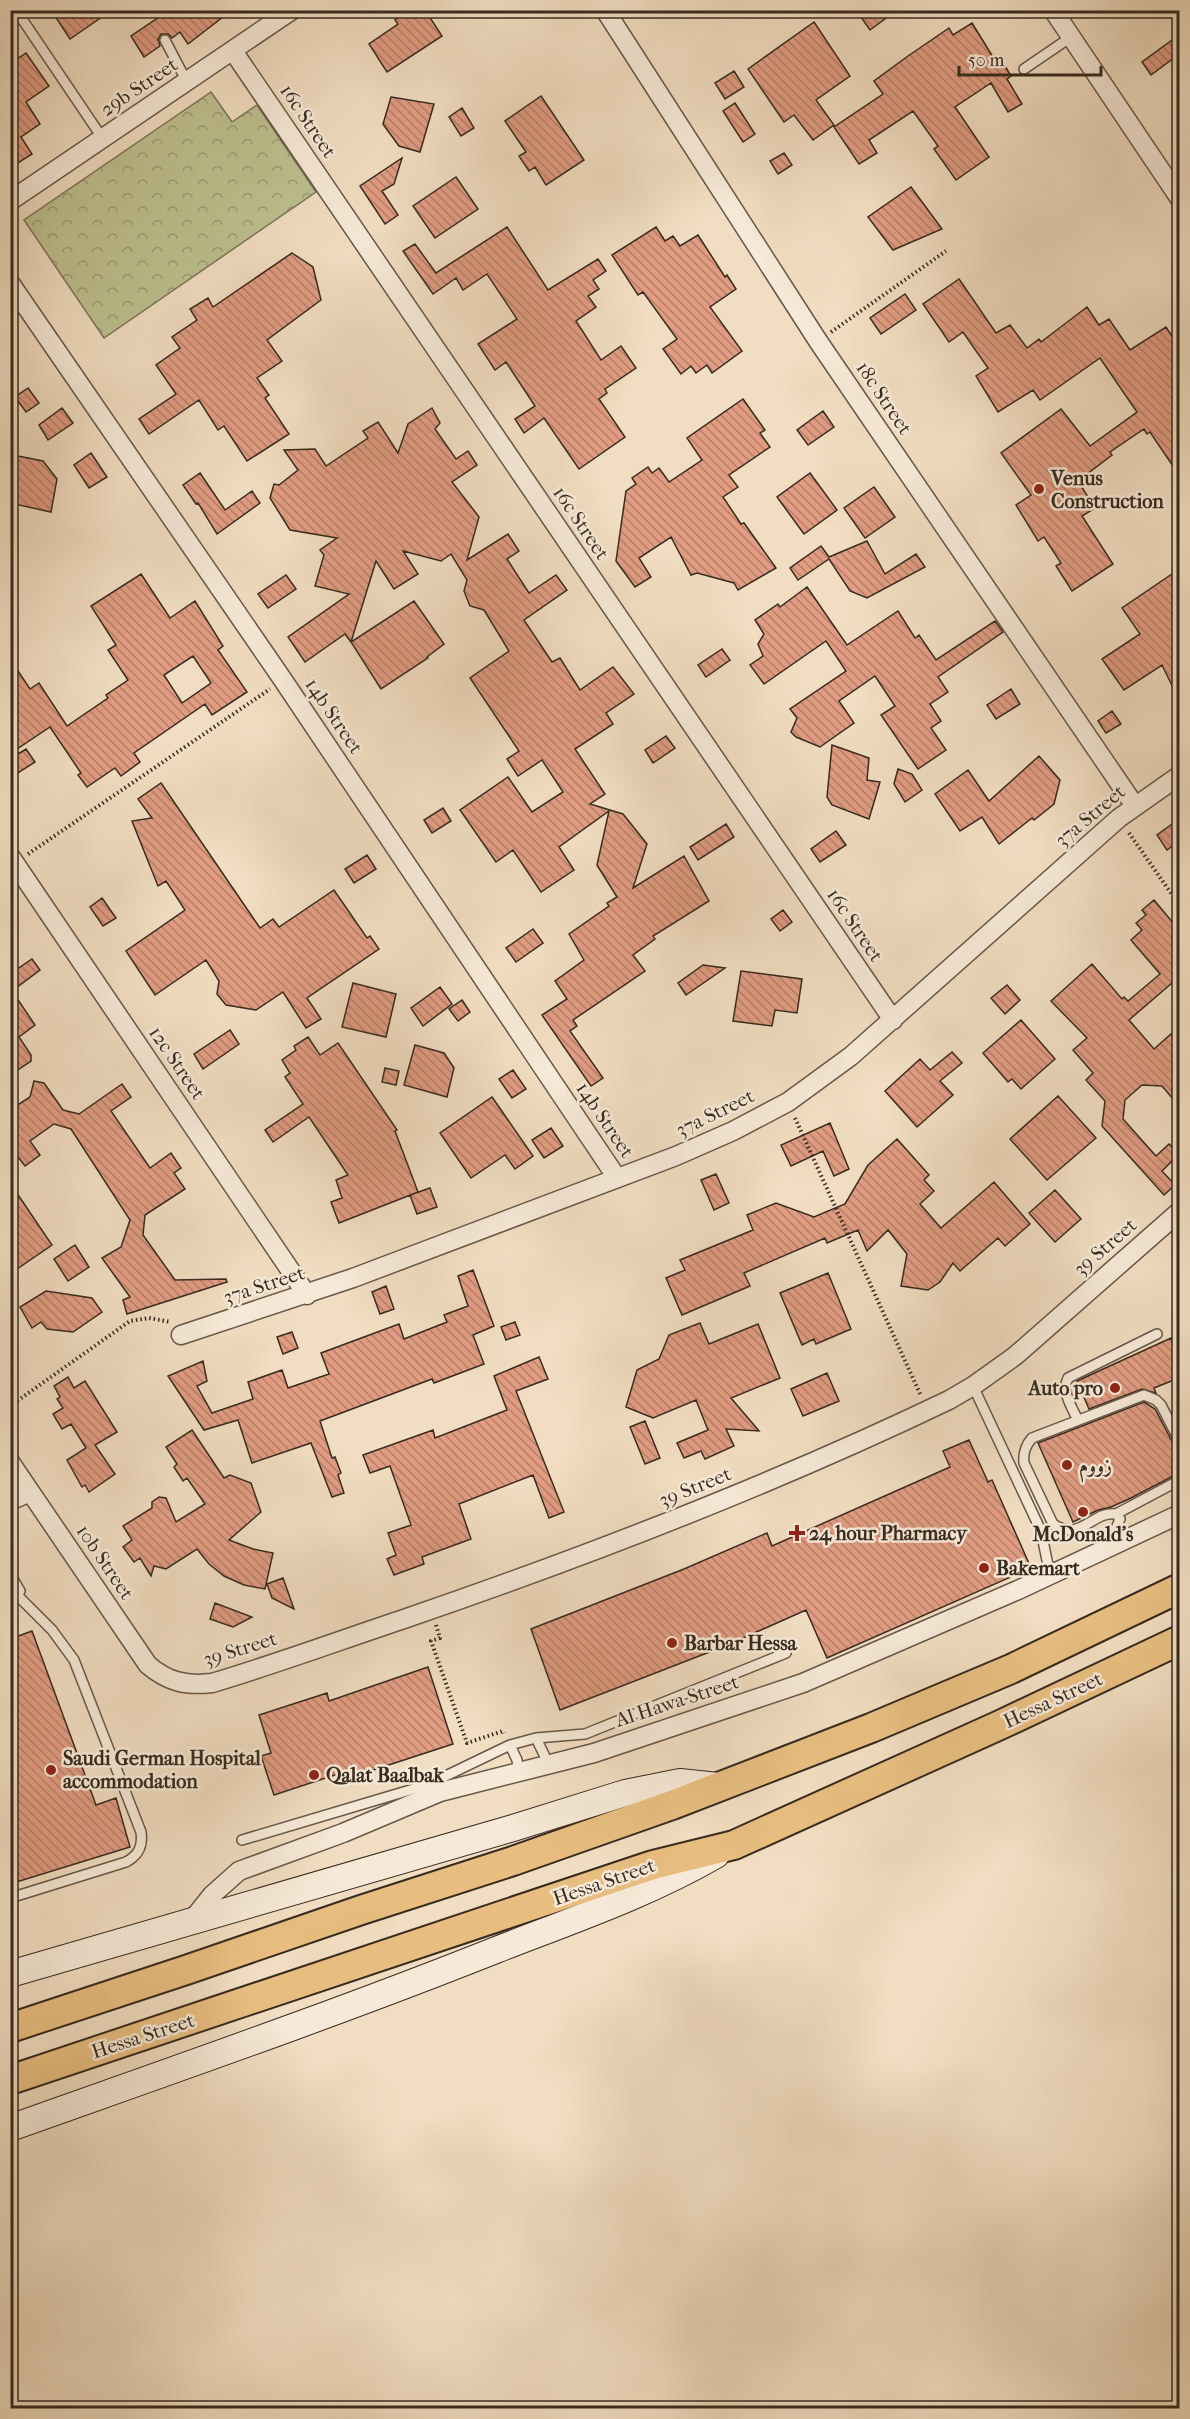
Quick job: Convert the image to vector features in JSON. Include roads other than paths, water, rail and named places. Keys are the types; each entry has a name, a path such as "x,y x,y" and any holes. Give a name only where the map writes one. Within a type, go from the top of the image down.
{"main road":[{"path":"10,2028 513,1861 718,1786 871,1728 1011,1669 1179,1588"},
{"name":"Hessa Street","path":"10,2080 653,1865 734,1845 1000,1725 1179,1640"},
{"path":"10,1974 513,1828 625,1793 680,1782 718,1786"},
{"path":"10,2128 310,2022 429,1977 659,1885 734,1845"}],"street":[{"name":"29b Street","path":"10,201 292,10"},
{"name":"18c Street","path":"605,10 818,341 1135,806"},
{"path":"1053,10 1179,199"},
{"name":"16c Street","path":"233,51 892,1020"},
{"name":"14b Street","path":"10,283 283,680 617,1178"},
{"name":"37a Street","path":"185,1334 307,1295 676,1156 788,1102 851,1056 1119,818 1179,775"},
{"name":"12c Street","path":"13,859 307,1295"},
{"name":"39 Street","path":"169,1680 183,1684 212,1683 555,1566 685,1515 927,1410 973,1386 1015,1356 1179,1211"},
{"name":"10b Street","path":"14,1474 30,1492 140,1656 148,1665 169,1680"},
{"path":"10,1502 30,1492"},
{"name":"Al Hawa Street","path":"192,1920 212,1894 239,1871 354,1828 440,1792 594,1753 803,1683 1108,1549 1179,1514"}],"lane":[{"path":"16,10 103,139"},
{"path":"1024,69 1071,37"},
{"path":"165,40 186,82"},
{"path":"1078,1420 1066,1392 1065,1382 1068,1378 1157,1334"},
{"path":"973,1386 1041,1531 1050,1575"},
{"path":"1179,1442 1161,1405 1144,1395 1032,1438 1024,1450 1024,1463 1053,1524 1059,1528 1073,1530 1109,1514 1116,1514 1179,1480"},
{"path":"1108,1549 1120,1519 1116,1514"},
{"path":"10,1574 19,1587 14,1599 52,1630 74,1660 142,1839 138,1853 126,1862 10,1898"},
{"path":"242,1840 427,1785 510,1745 536,1738 585,1734 786,1653"},
{"path":"536,1738 549,1765"},
{"path":"510,1745 517,1760 519,1772"}],"place":[{"name":"Venus Construction","path":"1039,489"},
{"name":"Auto pro","path":"1115,1388"},
{"name":"زووم","path":"1067,1465"},
{"name":"McDonald's","path":"1083,1512"},
{"name":"24 hour Pharmacy","path":"797,1533"},
{"name":"Bakemart","path":"984,1568"},
{"name":"Barbar Hessa","path":"672,1643"},
{"name":"Saudi German Hospital accommodation","path":"51,1770"},
{"name":"Qalat Baalbak","path":"314,1775"}]}
